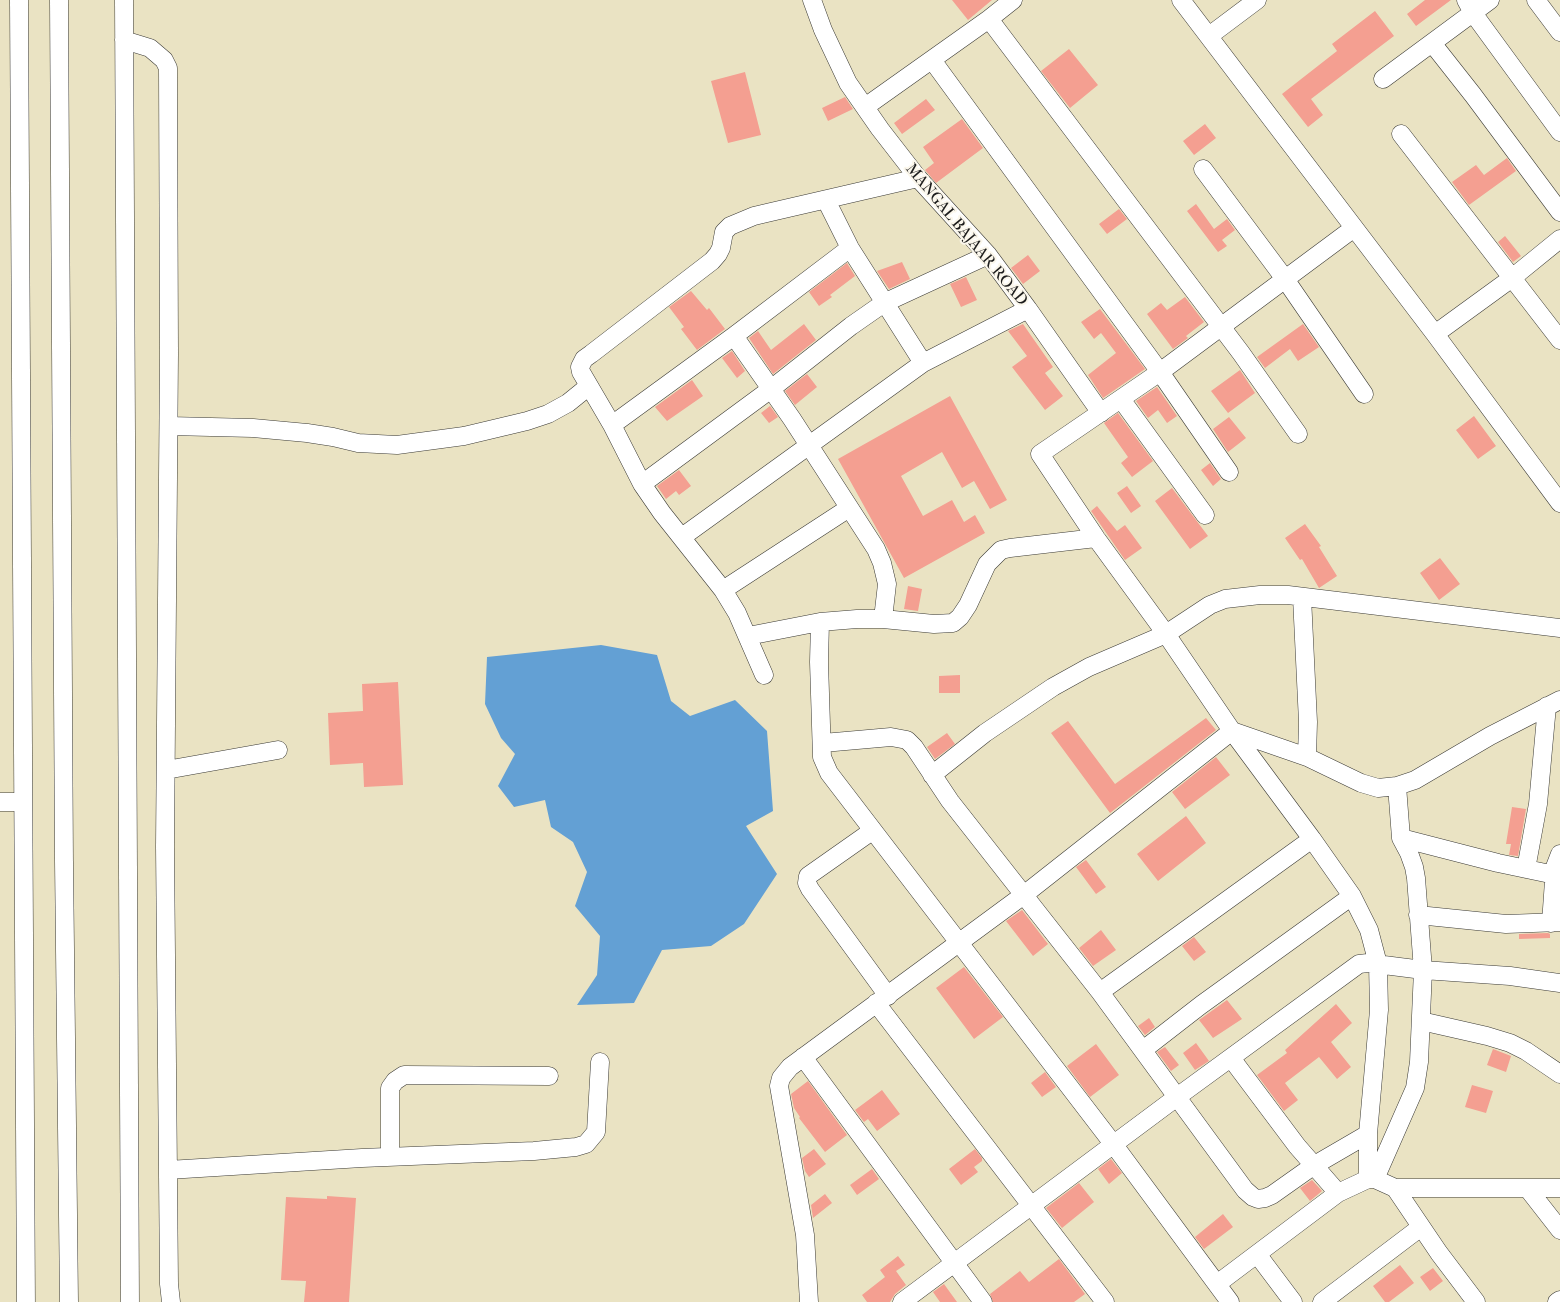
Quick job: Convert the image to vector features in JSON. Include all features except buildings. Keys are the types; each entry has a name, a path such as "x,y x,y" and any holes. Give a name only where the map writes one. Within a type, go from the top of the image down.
{"street":[{"path":"19,0 26,1302"},
{"path":"58,0 64,852 70,1302"},
{"path":"124,0 130,1302"},
{"name":"MANGAL BAJAAR ROAD","path":"812,0 834,58 848,83 918,178 988,255 1101,413"},
{"path":"865,107 1013,0"},
{"path":"1181,0 1435,334 1560,503"},
{"path":"1209,36 1257,0"},
{"path":"1383,80 1432,43 1469,6 1490,0"},
{"path":"1536,0 1560,32"},
{"path":"1469,6 1560,132"},
{"path":"989,19 1255,371 1298,434"},
{"path":"124,40 150,48 164,60 168,68 169,426 166,770 169,1284 171,1302"},
{"path":"1432,43 1473,94 1560,212"},
{"path":"932,60 1160,372 1229,472"},
{"path":"1401,134 1560,340"},
{"path":"1203,169 1285,279 1364,394"},
{"path":"764,675 748,636 723,590 662,513 642,484 580,367 584,359 712,261 721,248 724,232 730,226 754,216 918,178"},
{"path":"826,200 850,248 924,363"},
{"path":"1354,228 1160,372 1040,454 1096,538 1166,634 1232,731 1352,896 1369,930 1378,964 1379,1010 1368,1134 1372,1179"},
{"path":"1435,334 1512,278 1560,239"},
{"path":"612,425 850,248"},
{"path":"642,484 884,303 988,255"},
{"path":"682,537 924,363 1028,309"},
{"path":"734,336 872,542 882,563 886,584 883,619"},
{"path":"169,426 253,428 307,433 358,443 397,445 464,436 527,421 548,414 589,386"},
{"path":"1121,399 1205,515"},
{"path":"723,590 849,508"},
{"path":"748,636 820,622 857,619 883,619 934,624 953,623 960,617 968,605 987,564 1001,550 1096,538"},
{"path":"932,775 985,733 1053,687 1089,668 1166,634 1210,605 1225,599 1260,595 1302,597 1560,628"},
{"path":"1302,597 1308,722 1307,757"},
{"path":"820,622 819,662 822,757 829,773 1114,1145 1230,1302"},
{"path":"1232,731 1307,757 1361,783 1378,788 1397,786 1415,780 1490,736 1554,703"},
{"path":"1526,869 1554,703"},
{"path":"809,1302 805,1235 779,1086 780,1078 790,1066 1025,894 1232,731"},
{"path":"822,743 891,737 907,740 914,747 950,801 1025,894 1100,992 1245,1190 1253,1197 1258,1199 1265,1198 1313,1166 1368,1134"},
{"path":"166,770 278,750"},
{"path":"1217,1284 1338,1193 1372,1179 1416,1083 1419,1062 1423,970 1414,867 1401,838 1397,786"},
{"path":"0,802 23,802"},
{"path":"872,831 808,876 807,883 882,1000 1105,1302"},
{"path":"1401,838 1555,875"},
{"path":"1100,992 1312,839"},
{"path":"1418,915 1506,924 1556,922 1555,866 1560,854"},
{"path":"1143,1050 1201,1005 1352,896"},
{"path":"902,1302 1177,1097 1360,964 1368,963 1423,970 1510,976 1560,983"},
{"path":"1421,1022 1487,1036 1510,1043 1526,1051 1560,1074"},
{"path":"803,1057 885,1167 953,1264 983,1302"},
{"path":"1231,1058 1313,1166 1338,1193"},
{"path":"168,1170 534,1151 576,1147 586,1144 596,1132 600,1062"},
{"path":"390,1157 390,1088 395,1081 404,1075 549,1076"},
{"path":"1372,1179 1395,1188 1560,1188"},
{"path":"1395,1188 1476,1302"},
{"path":"1528,1189 1560,1230"},
{"path":"1322,1302 1421,1227"},
{"path":"1257,1254 1294,1302"}],"water":[{"path":"601,645 657,655 671,701 690,716 735,700 767,731 773,811 746,826 777,874 744,924 711,946 662,950 634,1003 577,1005 597,975 600,936 575,906 587,872 573,842 551,827 545,800 514,807 498,786 515,754 501,738 485,704 487,657"}]}
